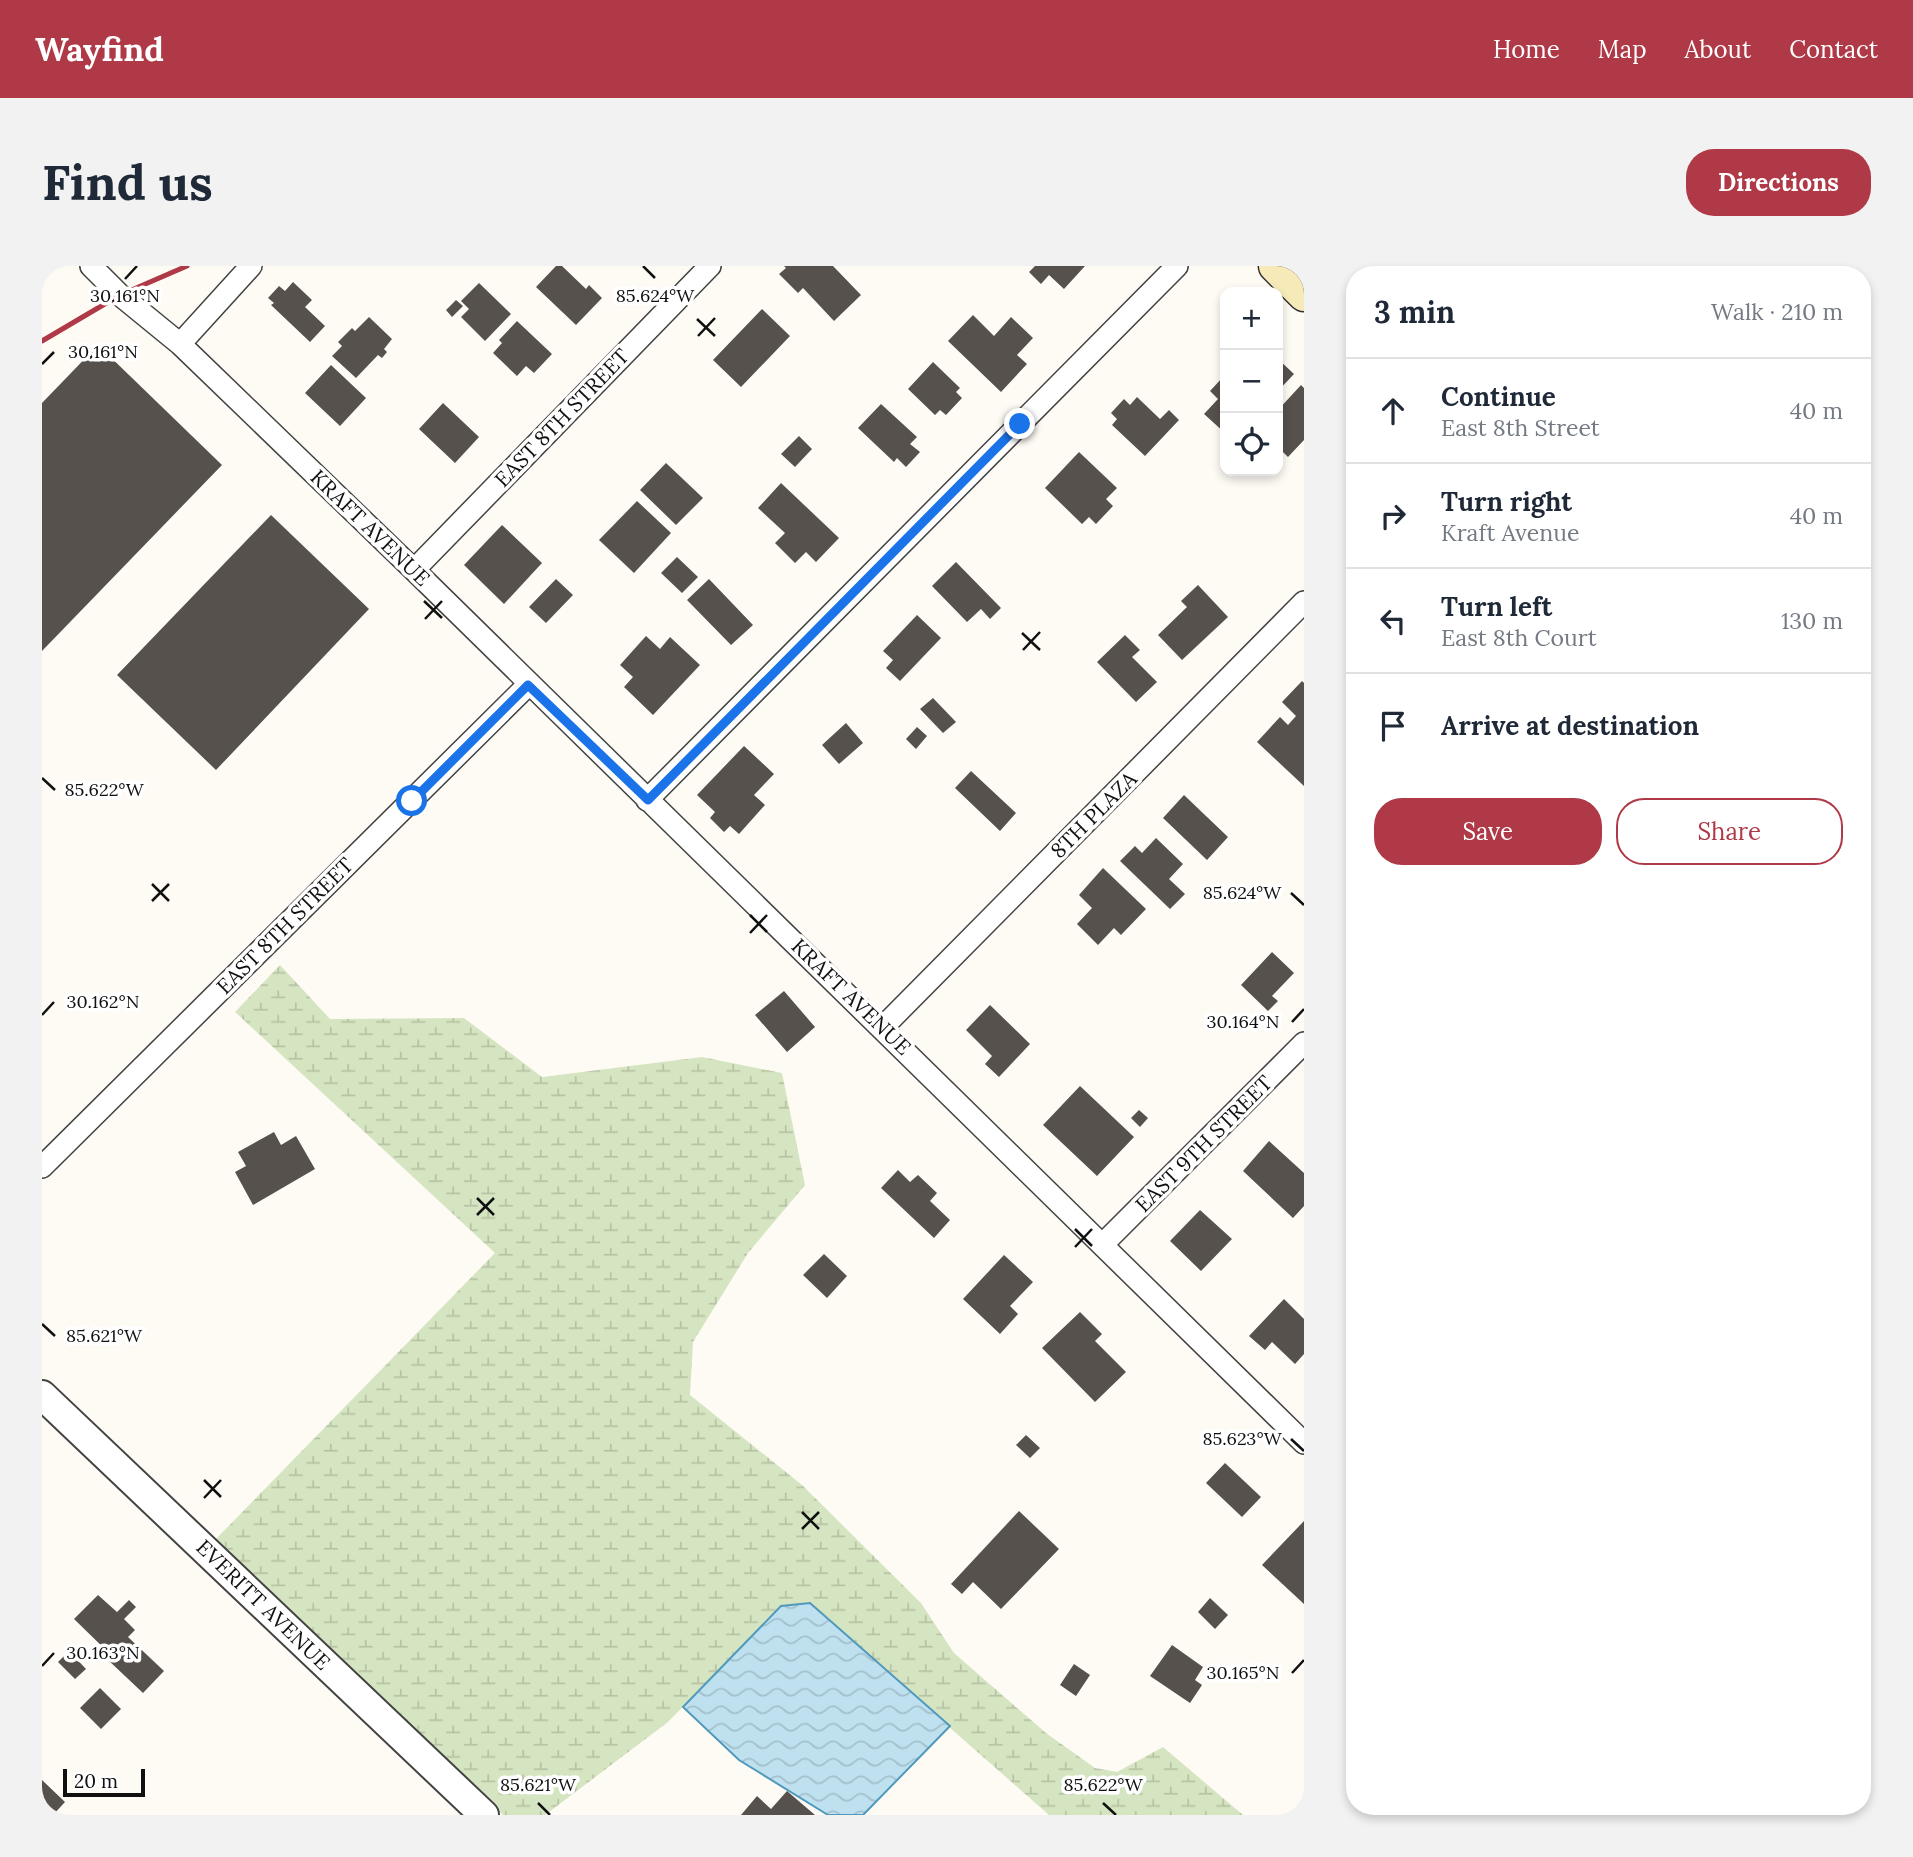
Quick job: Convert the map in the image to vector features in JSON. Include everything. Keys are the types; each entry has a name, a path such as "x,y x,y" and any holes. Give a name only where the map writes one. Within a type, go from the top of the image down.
{"main road":[{"path":"1275,266 1304,295"}],"street":[{"name":"KRAFT AVENUE","path":"91,266 120,295 180,344 414,570 528,685 883,1027 1304,1443"},
{"path":"180,344 251,266"},
{"name":"EAST 8TH STREET","path":"414,570 710,266"},
{"path":"648,800 1177,266"},
{"name":"8TH PLAZA","path":"883,1027 1304,602"},
{"name":"EAST 8TH STREET","path":"42,1167 528,685"},
{"name":"EAST 9TH STREET","path":"1103,1244 1304,1043"},
{"name":"EVERITT AVENUE","path":"42,1395 484,1815"}],"green space":[{"path":"280,965 330,1019 464,1018 542,1077 702,1057 782,1073 805,1185 748,1253 693,1342 690,1395 802,1485 921,1603 954,1653 1046,1733 1095,1768 1117,1772 1163,1747 1243,1815 1049,1815 874,1661 781,1606 668,1722 545,1815 503,1815 214,1541 495,1253 235,1012"}],"water":[{"path":"810,1603 950,1726 863,1815 828,1815 739,1760 683,1707 781,1606"}],"building":[{"path":"556,266 562,266 586,289 589,285 602,298 576,325 536,287"},
{"path":"784,266 833,266 861,295 834,321 803,288 798,293 779,274 786,268"},
{"path":"1035,266 1085,266 1064,289 1049,275 1041,284 1029,272"},
{"path":"293,282 312,300 305,307 325,326 310,342 271,305 274,303 268,298 279,286 285,291"},
{"path":"479,283 511,314 485,341 461,317 469,309 461,301"},
{"path":"456,300 463,306 452,317 446,310"},
{"path":"762,309 790,336 741,387 713,360"},
{"path":"973,315 994,336 1011,317 1033,338 1017,355 1027,364 1001,392 948,341"},
{"path":"369,317 392,339 384,349 387,352 382,358 378,355 356,378 332,356 342,346 338,342 352,328 355,331"},
{"path":"517,321 552,354 534,373 526,366 517,376 493,353 502,343 499,340"},
{"path":"98,345 222,465 42,651 42,403"},
{"path":"933,362 960,388 956,392 962,398 946,415 940,410 935,415 908,389"},
{"path":"1283,364 1294,374 1283,386"},
{"path":"331,365 366,398 340,426 305,393"},
{"path":"1220,380 1220,428 1204,414 1218,399 1210,391"},
{"path":"1301,385 1304,388 1304,440 1288,457 1283,452 1283,405"},
{"path":"1137,397 1160,419 1169,410 1179,420 1145,456 1112,425 1117,419 1111,413 1124,399 1130,405"},
{"path":"443,403 479,437 455,463 419,429"},
{"path":"881,404 917,437 910,444 920,452 906,467 897,458 894,462 858,428"},
{"path":"799,436 812,449 795,467 781,454"},
{"path":"1079,452 1117,488 1106,499 1113,506 1096,524 1089,517 1082,524 1045,488"},
{"path":"666,463 703,498 676,525 640,490"},
{"path":"781,483 839,538 816,562 806,552 795,563 775,543 785,533 758,508"},
{"path":"637,501 671,533 634,573 599,540"},
{"path":"271,515 369,609 216,770 117,675"},
{"path":"502,525 542,563 504,604 464,565"},
{"path":"677,557 698,577 682,593 661,573"},
{"path":"956,562 1001,608 990,619 981,609 967,622 932,586"},
{"path":"556,579 573,595 546,623 529,607"},
{"path":"709,579 753,625 731,645 687,600"},
{"path":"1198,585 1228,617 1182,660 1158,635 1187,607 1181,601"},
{"path":"917,615 941,638 900,681 886,668 893,660 883,651"},
{"path":"1125,635 1140,650 1132,657 1157,682 1136,702 1097,662"},
{"path":"646,636 660,649 670,637 700,665 653,715 624,687 633,677 620,665"},
{"path":"1302,681 1304,786 1257,742 1280,717 1288,725 1296,716 1282,702"},
{"path":"933,698 956,722 943,733 920,709"},
{"path":"846,723 863,743 839,764 822,745"},
{"path":"917,727 927,736 916,749 906,739"},
{"path":"744,746 774,774 754,795 765,805 739,834 730,826 724,832 710,818 715,812 697,795"},
{"path":"971,771 1016,813 1000,831 955,788"},
{"path":"1184,795 1228,837 1207,860 1163,818"},
{"path":"1156,838 1183,864 1169,879 1185,894 1170,909 1120,861 1135,846 1142,853"},
{"path":"1103,868 1146,909 1121,935 1114,928 1098,945 1077,924 1092,908 1079,895"},
{"path":"1272,952 1294,973 1272,996 1278,1001 1268,1011 1241,985"},
{"path":"784,991 815,1027 787,1052 755,1015"},
{"path":"990,1005 1030,1044 999,1077 985,1064 992,1056 966,1030"},
{"path":"1080,1086 1134,1137 1097,1176 1043,1125"},
{"path":"1139,1110 1148,1118 1140,1127 1131,1118"},
{"path":"274,1132 281,1145 296,1136 315,1169 253,1205 235,1172 246,1166 238,1152"},
{"path":"1269,1141 1304,1173 1304,1206 1293,1218 1243,1171"},
{"path":"898,1170 910,1182 918,1175 937,1193 930,1201 950,1220 934,1238 881,1188"},
{"path":"1200,1210 1232,1239 1201,1271 1170,1241"},
{"path":"824,1254 847,1276 827,1298 803,1275"},
{"path":"1004,1255 1033,1282 1010,1306 1018,1314 1000,1334 963,1299"},
{"path":"1284,1299 1304,1319 1304,1354 1295,1364 1272,1342 1265,1350 1249,1336"},
{"path":"1080,1312 1102,1334 1095,1341 1126,1372 1095,1402 1042,1348"},
{"path":"1026,1435 1040,1448 1030,1458 1016,1445"},
{"path":"1225,1463 1261,1497 1242,1517 1206,1483"},
{"path":"1019,1511 1059,1549 1001,1609 973,1582 962,1594 951,1584"},
{"path":"1304,1521 1304,1604 1262,1565"},
{"path":"98,1595 117,1612 129,1600 136,1607 124,1619 135,1630 128,1637 164,1671 143,1693 107,1659 111,1655 74,1619"},
{"path":"1210,1598 1228,1615 1215,1629 1198,1612"},
{"path":"1172,1645 1203,1667 1195,1680 1202,1685 1190,1703 1150,1676"},
{"path":"69,1651 86,1669 75,1679 58,1662"},
{"path":"1074,1664 1090,1675 1076,1696 1060,1685"},
{"path":"100,1688 121,1709 101,1729 80,1708"},
{"path":"42,1780 65,1802 53,1815 42,1815"},
{"path":"787,1791 815,1815 741,1815 757,1796 771,1809"}],"railway":[{"path":"42,341 120,295 187,266"}],"route":[{"path":"412,801 528,685 648,800 1020,424"}]}
